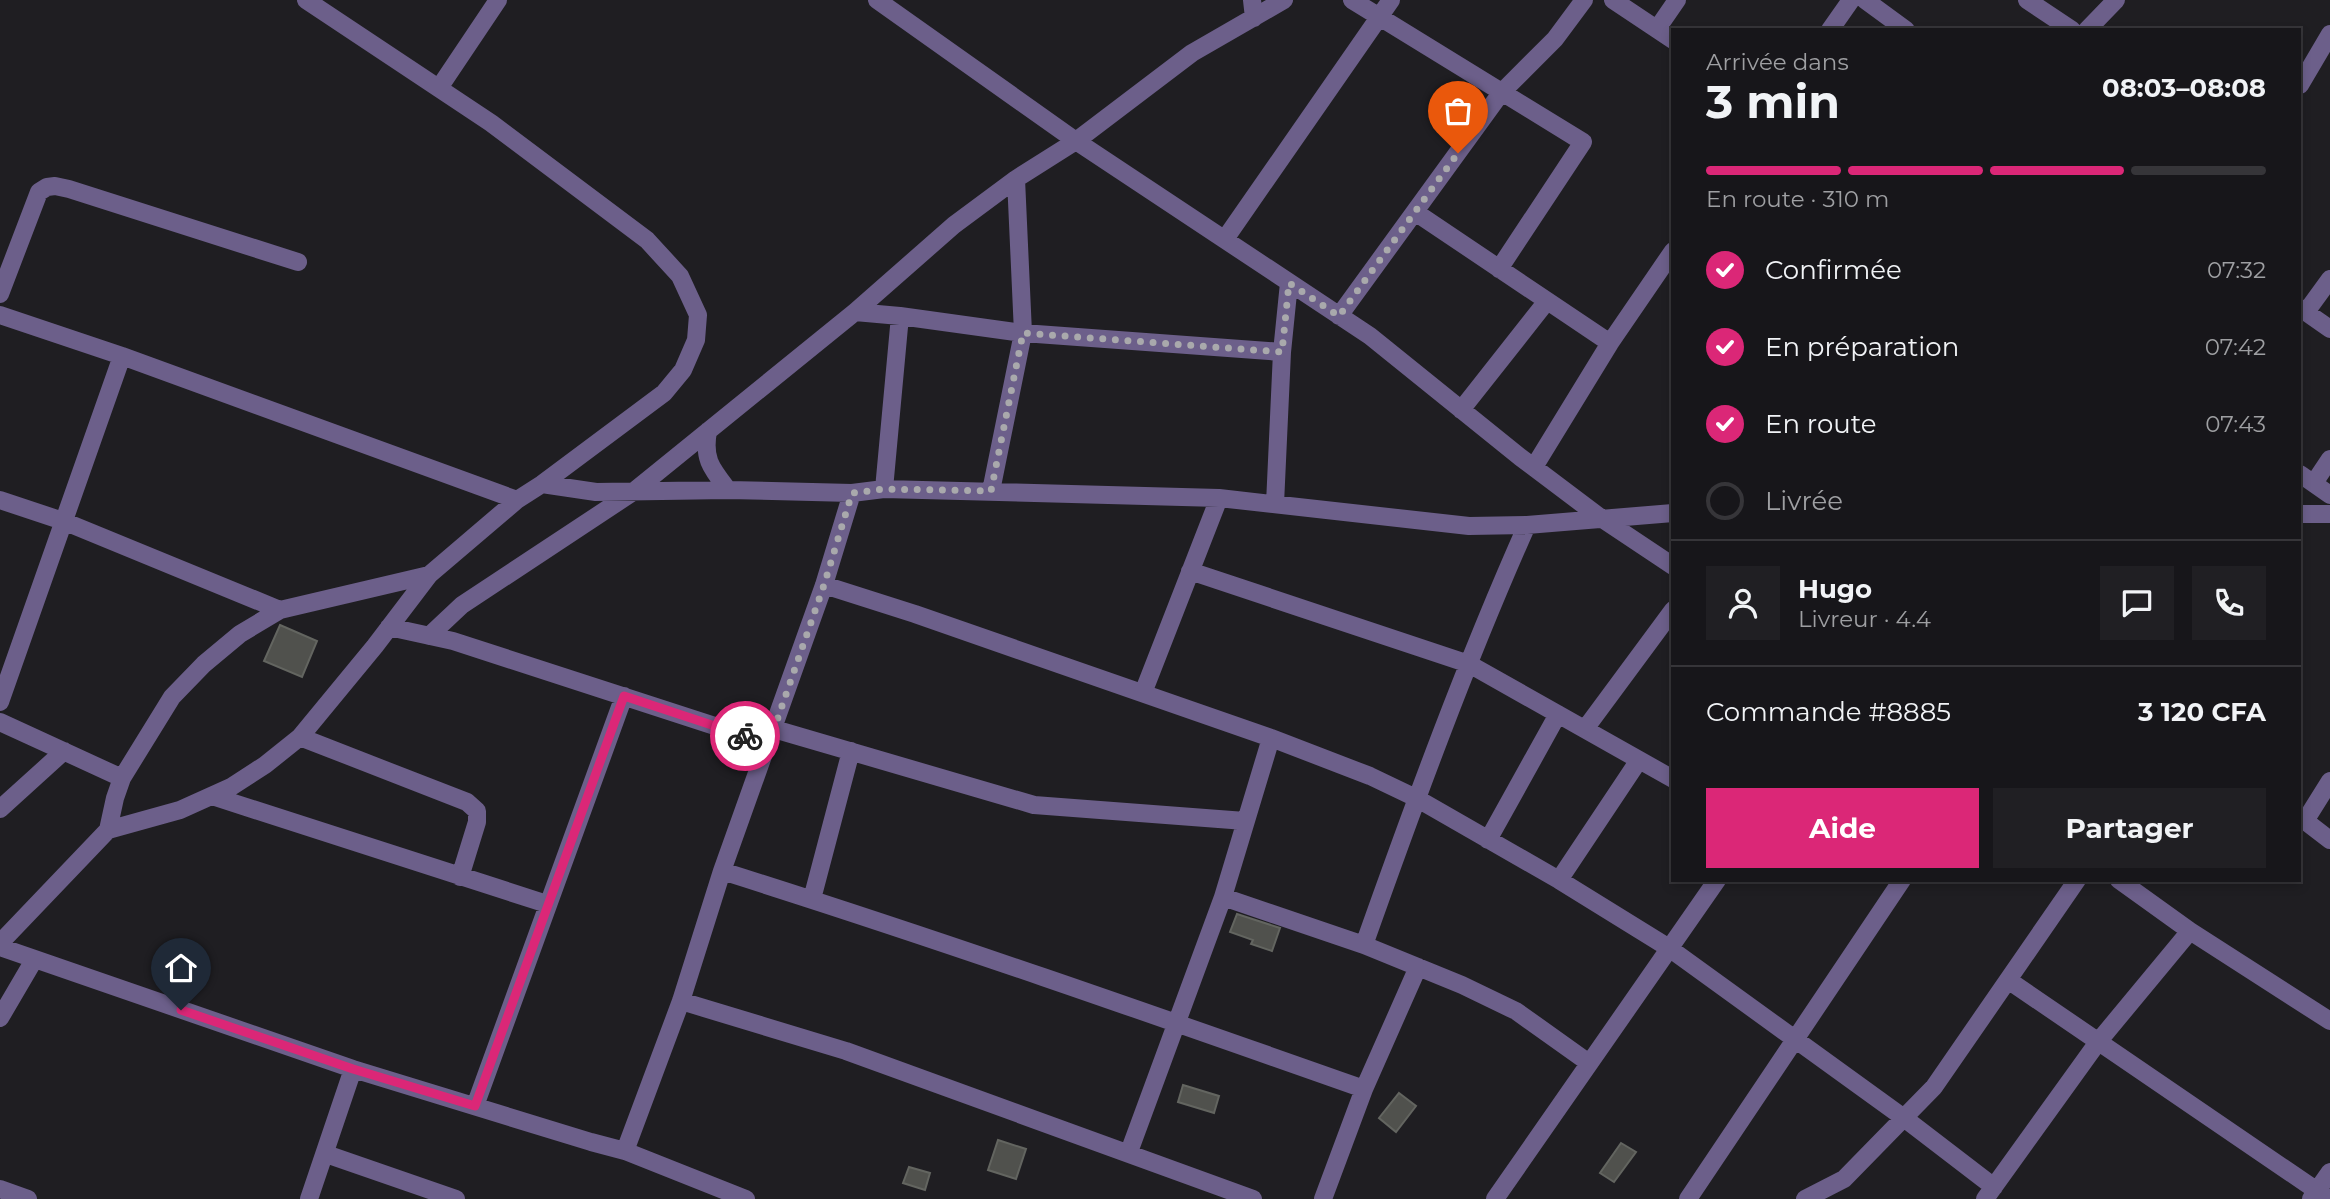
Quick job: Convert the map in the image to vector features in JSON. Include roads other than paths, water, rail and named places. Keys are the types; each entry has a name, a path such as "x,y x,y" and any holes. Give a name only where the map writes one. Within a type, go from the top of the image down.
{"street":[{"path":"439,88 499,0"},
{"path":"877,0 1076,141 1370,337 1601,518 1671,565"},
{"path":"429,636 463,605 633,492 855,312 954,225 1016,179 1076,141 1253,9 1284,0"},
{"path":"1352,0 1583,142 1499,269"},
{"path":"1225,239 1391,0"},
{"path":"1339,316 1502,93 1555,39 1584,0"},
{"path":"1613,0 1671,39"},
{"path":"1657,29 1677,0"},
{"path":"1831,28 1851,0"},
{"path":"1865,0 1903,28"},
{"path":"2027,0 2069,28"},
{"path":"2089,28 2116,0"},
{"path":"108,830 180,810 231,787 265,765 300,737 429,575 517,500 664,393 683,370 696,340 698,315 680,276 647,240 491,123 311,2"},
{"path":"2301,83 2328,40"},
{"path":"991,491 1023,333 1016,179"},
{"path":"0,294 39,192 47,187 69,189 298,262"},
{"path":"1415,212 1610,343"},
{"path":"1534,467 1610,343 1671,254"},
{"path":"2330,279 2303,310 2330,329"},
{"path":"1275,504 1282,352 1289,283"},
{"path":"1461,410 1547,301"},
{"path":"855,312 1023,333 1282,352"},
{"path":"0,315 122,356 517,500"},
{"path":"884,489 900,316"},
{"path":"0,702 122,356"},
{"path":"708,431 705,447 707,460 728,490"},
{"path":"2330,459 2307,479 2330,495"},
{"path":"542,484 596,492 728,490 852,493 884,489 1219,498 1469,526 1527,525 1671,513"},
{"path":"625,1151 681,1001 722,871 824,585 852,493"},
{"path":"1143,693 1219,498"},
{"path":"0,500 63,521 279,610"},
{"path":"2301,514 2330,514"},
{"path":"1364,945 1416,798 1527,525"},
{"path":"1190,571 1469,664 1671,778"},
{"path":"429,575 279,610 240,634 204,664 172,697 122,778 108,830 0,945 34,960 353,1069 625,1151 746,1199"},
{"path":"824,585 1271,738 1370,776 1416,798 1559,880 1669,948 1904,1118 1990,1193 2098,1042 2190,931"},
{"path":"1585,729 1671,613"},
{"path":"389,627 429,636 624,696 770,736 851,751 1034,805 1245,821"},
{"path":"475,1106 624,696"},
{"path":"1488,840 1558,714"},
{"path":"0,723 122,778"},
{"path":"300,737 467,802 477,811 477,822 460,877"},
{"path":"1129,1152 1223,897 1271,738"},
{"path":"0,809 64,751"},
{"path":"812,899 851,751"},
{"path":"1559,880 1639,760"},
{"path":"2330,781 2302,819 2330,840"},
{"path":"212,796 547,904"},
{"path":"722,871 812,899 1364,1089"},
{"path":"1500,1197 1589,1063 1716,882"},
{"path":"1688,1199 1901,882"},
{"path":"1805,1199 1844,1179 1934,1087 2076,882"},
{"path":"2122,882 2190,931 2330,1021"},
{"path":"1223,897 1364,945 1516,1011 1589,1063"},
{"path":"0,1018 34,960"},
{"path":"1323,1199 1364,1089 1418,967"},
{"path":"2008,981 2319,1196 2330,1172"},
{"path":"681,1001 846,1051 1129,1152 1208,1191 1253,1199"},
{"path":"310,1199 353,1069"},
{"path":"326,1154 456,1199"},
{"path":"0,1189 28,1199"}]}
